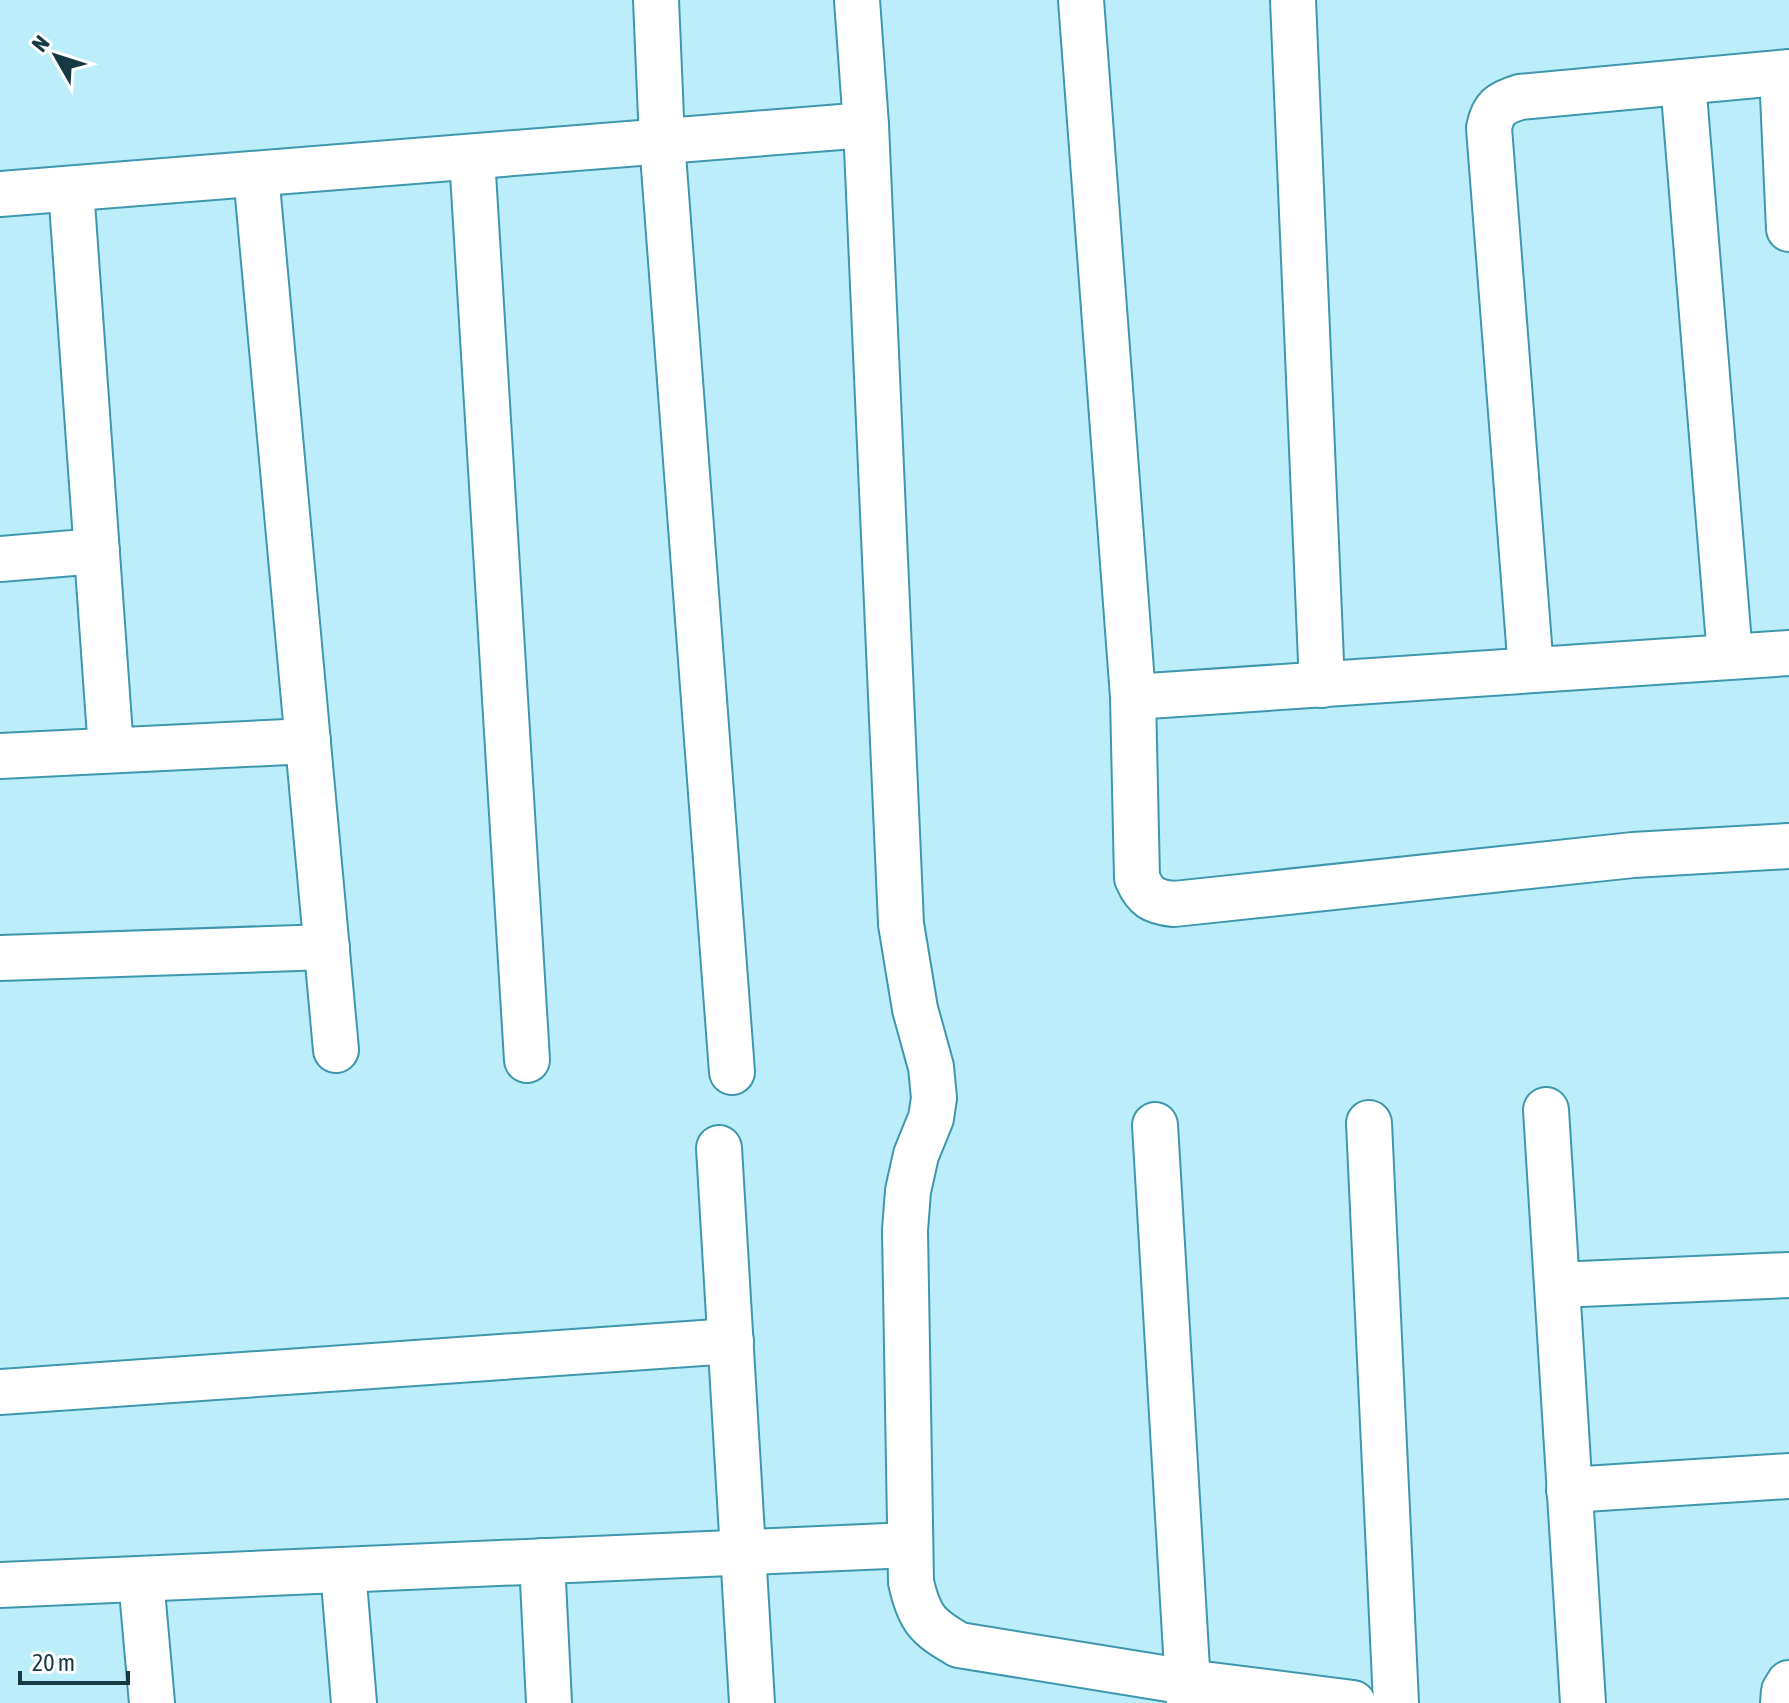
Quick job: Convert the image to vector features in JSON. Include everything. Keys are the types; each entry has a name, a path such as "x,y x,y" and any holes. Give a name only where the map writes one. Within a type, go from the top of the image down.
{"street":[{"path":"656,0 662,141 732,1072"},
{"path":"857,0 866,125 901,924 915,1009 932,1082 931,1118 916,1155 908,1191 905,1230 911,1582 917,1611 934,1630 959,1645 1188,1692 1353,1703"},
{"path":"1081,0 1133,697 1137,878 1143,893 1155,902 1174,904 1633,855 1789,846"},
{"path":"1293,0 1322,685"},
{"path":"1531,670 1489,128 1493,111 1501,102 1520,97 1786,72 1789,229"},
{"path":"1683,82 1730,656"},
{"path":"0,194 866,125"},
{"path":"472,157 527,1060"},
{"path":"256,174 336,1050"},
{"path":"71,189 111,750"},
{"path":"0,559 97,551"},
{"path":"1133,697 1789,653"},
{"path":"0,756 308,741"},
{"path":"0,958 327,947"},
{"path":"1546,1110 1583,1703"},
{"path":"1369,1123 1396,1703"},
{"path":"1155,1125 1188,1692"},
{"path":"719,1148 752,1703"},
{"path":"1557,1285 1789,1275"},
{"path":"0,1392 731,1341"},
{"path":"1569,1490 1789,1476"},
{"path":"0,1585 910,1545"},
{"path":"542,1561 549,1703"},
{"path":"343,1570 354,1703"},
{"path":"141,1579 152,1703"},
{"path":"1783,1703 1784,1691 1789,1683"}]}
